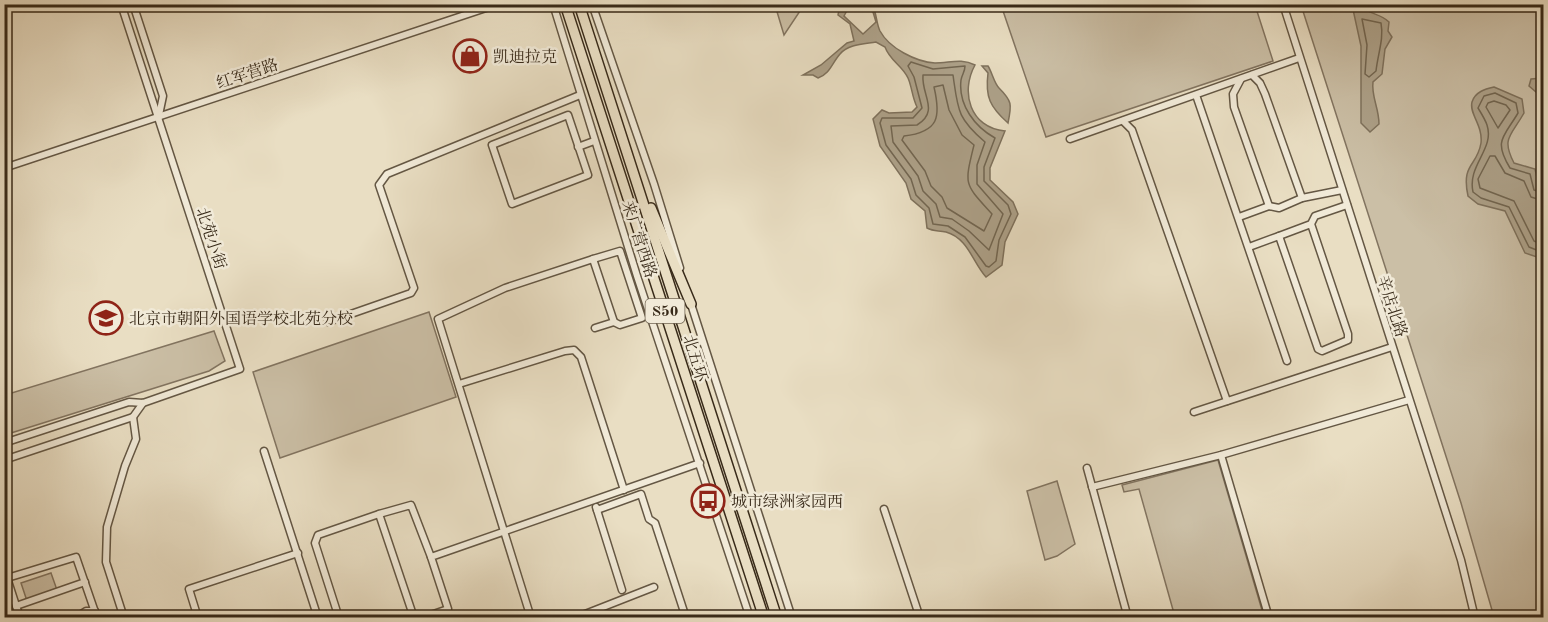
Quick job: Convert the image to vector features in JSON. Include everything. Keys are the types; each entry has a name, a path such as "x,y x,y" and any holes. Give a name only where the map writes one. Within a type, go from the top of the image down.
{"highway":[{"name":"北五环","path":"565,4 764,618"},
{"name":"北五环","path":"579,4 777,618"},
{"path":"631,165 692,304"}],"street":[{"name":"北苑小街","path":"121,4 240,369 142,403"},
{"name":"北苑小街","path":"134,4 163,96 159,116"},
{"name":"红军营路","path":"4,168 498,4"},
{"name":"来广营西路","path":"553,4 640,286 750,618"},
{"path":"592,4 654,184 792,618"},
{"name":"辛店北路","path":"1283,4 1461,560 1475,618"},
{"path":"1070,139 1299,58"},
{"path":"1252,75 1260,83 1265,94 1302,198"},
{"path":"1241,79 1233,94 1234,107 1269,206"},
{"path":"328,322 411,293 414,288 379,185 387,174 580,95"},
{"path":"1196,95 1287,361"},
{"path":"568,115 579,147 588,175 512,204 492,145 568,115"},
{"path":"1123,120 1132,130 1227,401"},
{"path":"579,147 594,141"},
{"path":"1239,218 1269,206 1279,208 1302,198 1342,190"},
{"path":"1249,247 1311,224 1315,216 1347,205"},
{"path":"1279,236 1318,350 1322,351 1348,340 1348,334 1311,224"},
{"path":"531,618 438,319 505,288 620,251 642,318 620,325 614,322 595,328"},
{"path":"593,259 614,322"},
{"path":"632,289 640,286"},
{"path":"1194,412 1392,347"},
{"path":"459,384 574,350 581,357 624,490"},
{"path":"1092,488 1221,455 1409,400"},
{"path":"4,443 129,402 142,403 133,417 4,460"},
{"path":"115,618 123,616 106,562 107,527 121,477 136,440 133,417"},
{"path":"264,451 318,618"},
{"path":"1221,455 1269,618"},
{"path":"431,557 700,463"},
{"path":"1087,468 1128,618"},
{"path":"638,485 649,519 655,523 686,618"},
{"path":"597,510 641,495"},
{"path":"594,501 622,590"},
{"path":"339,618 315,543 318,535 411,505 448,609 422,618"},
{"path":"884,509 920,618"},
{"path":"379,514 414,618"},
{"path":"198,618 189,589 298,553"},
{"path":"20,618 6,579 72,556 76,557 96,614"},
{"path":"16,606 85,582"},
{"path":"574,618 654,587"},
{"path":"75,618 86,611 96,614"}],"shaded area":[{"path":"775,5 804,5 784,35"},
{"path":"1001,5 1132,5 1135,11 1156,5 1255,5 1273,61 1046,137"},
{"path":"1301,5 1543,5 1543,617 1494,617 1461,503"},
{"path":"429,312 456,397 280,458 253,372"},
{"path":"214,331 225,361 209,371 11,433 5,409 5,395"},
{"path":"1218,460 1264,617 1175,617 1139,489 1124,492 1122,485"},
{"path":"1057,481 1075,544 1057,556 1045,560 1027,491"},
{"path":"51,573 57,590 27,601 21,583"}],"water":[{"path":"840,5 850,5 844,16 863,34 876,22 873,12 860,5 872,5 884,37 896,48 912,57 935,63 960,61 975,65 968,86 971,107 983,123 1005,131 990,168 990,180 1013,202 1018,214 1005,242 1002,265 986,277 965,245 954,235 927,228 925,211 911,199 906,183 880,146 873,119 882,110 889,113 912,112 917,107 908,78 885,47 876,42 852,46 840,54 822,76 818,78 813,75 803,75 821,65 847,43 854,41 850,24 838,15"},
{"path":"1352,5 1358,5 1386,19 1389,22 1388,31 1392,37 1385,49 1382,74 1373,82 1379,124 1370,132 1361,123 1361,46"},
{"path":"982,66 988,66 997,86 1009,100 1008,123 990,101 987,89 988,73"},
{"path":"1544,78 1543,98 1529,86 1531,79"},
{"path":"1494,87 1522,99 1524,113 1509,137 1508,148 1514,163 1535,169 1539,186 1543,189 1543,259 1525,253 1505,211 1478,204 1468,196 1466,185 1468,171 1481,143 1480,131 1472,111 1472,102 1478,93"}],"place":[{"name":"凯迪拉克","path":"470,56"},
{"name":"北京市朝阳外国语学校北苑分校","path":"106,318"},
{"name":"城市绿洲家园西","path":"708,501"}]}
